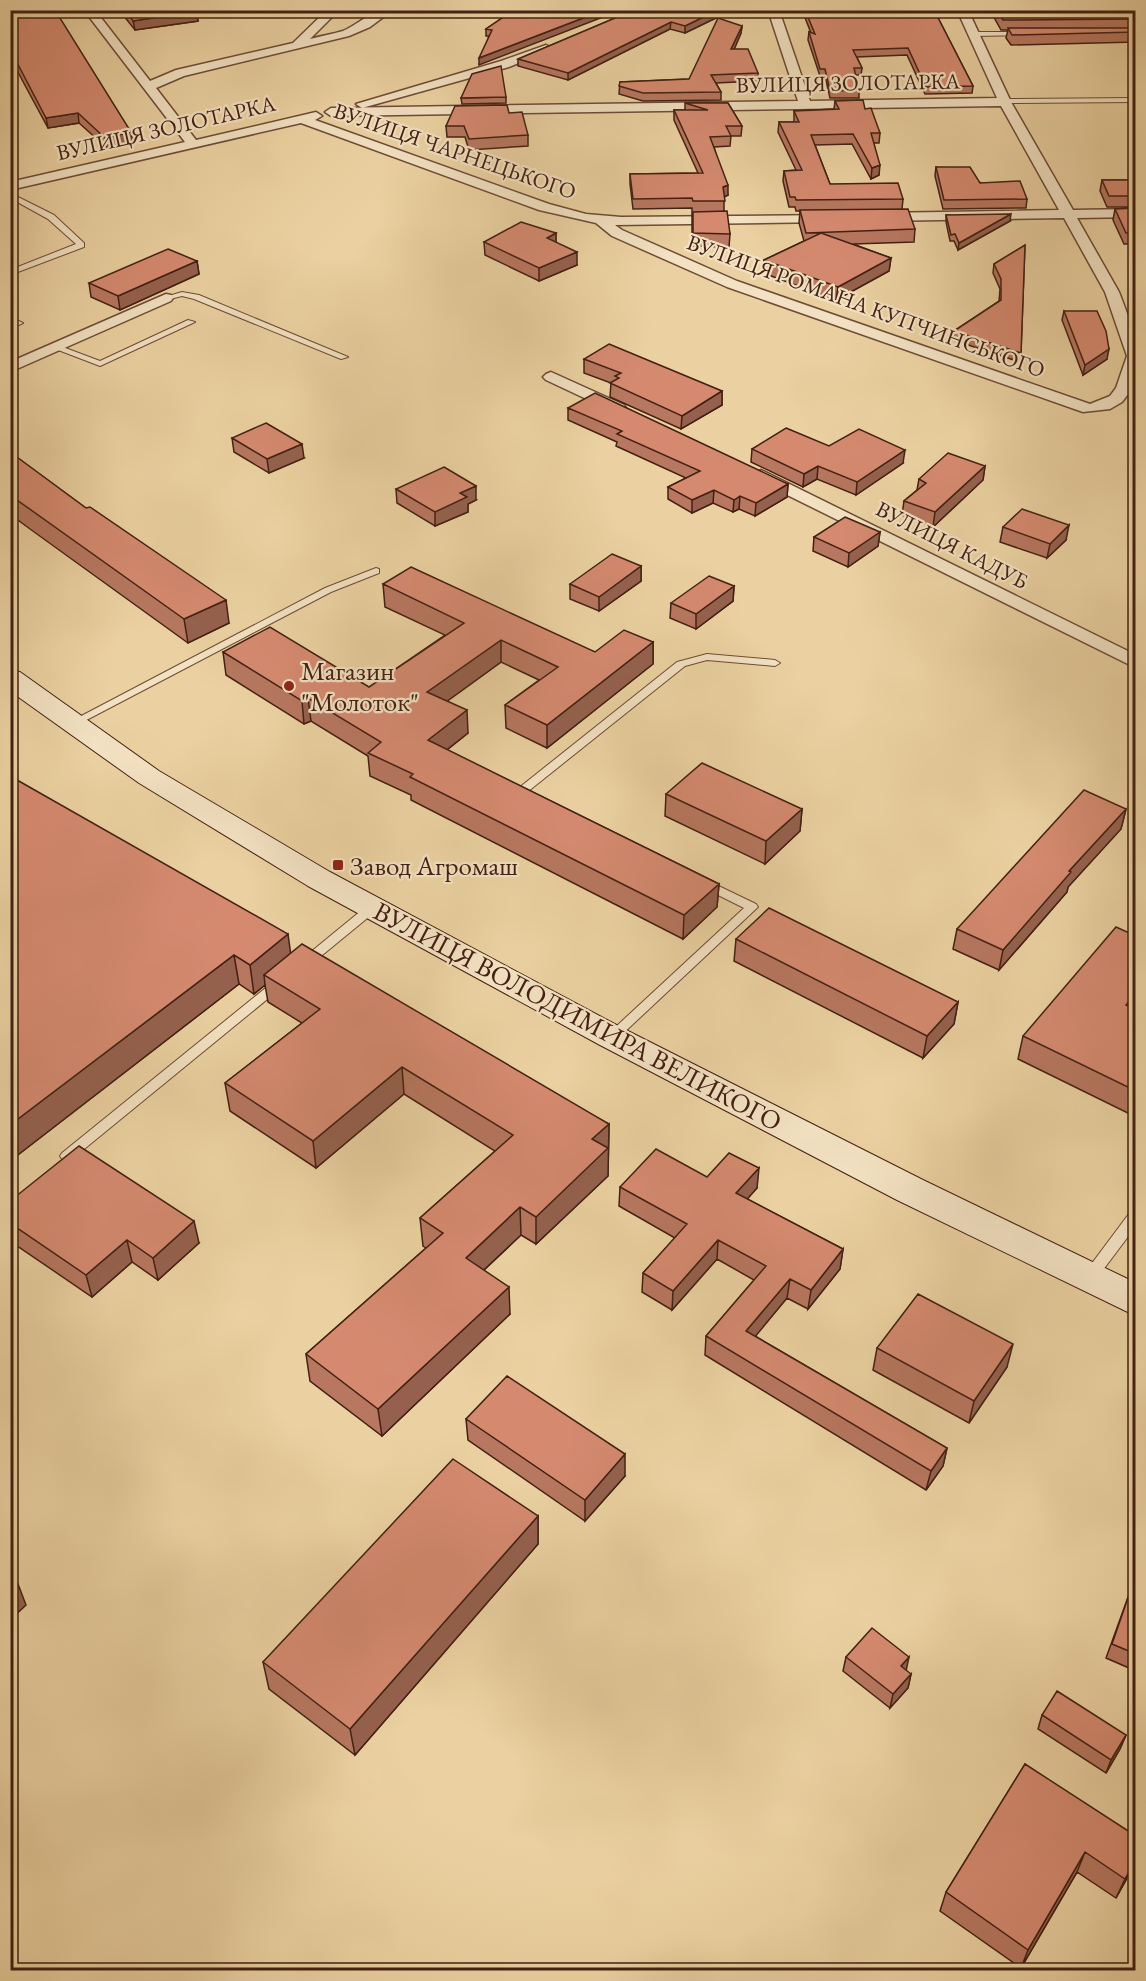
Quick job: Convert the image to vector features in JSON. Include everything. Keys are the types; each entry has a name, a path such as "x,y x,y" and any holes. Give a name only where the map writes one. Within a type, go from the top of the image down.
{"main road":[{"name":"ВУЛИЦЯ ВОЛОДИМИРА ВЕЛИКОГО","path":"10,678 71,724 180,797 372,908 612,1037 910,1190 1136,1301"}],"street":[{"path":"89,10 193,144"},
{"path":"296,46 334,10"},
{"path":"773,10 806,105"},
{"path":"962,10 1005,101 1068,214"},
{"path":"147,87 180,73 357,30 382,14"},
{"name":"ВУЛИЦЯ ЗОЛОТАРКА","path":"10,186 332,112 506,64 555,45"},
{"name":"ВУЛИЦЯ ЗОЛОТАРКА","path":"332,112 1005,101"},
{"name":"ВУЛИЦЯ ЧАРНЕЦЬКОГО","path":"301,119 552,210 601,220 843,218"},
{"path":"867,217 1136,213"},
{"name":"ВУЛИЦЯ РОМАНА КУПЧИНСЬКОГО","path":"601,220 617,233 732,284 1089,409 1104,406 1116,399 1124,389 1135,356 1112,292 1068,214"},
{"path":"10,368 165,298"},
{"path":"551,377 630,413"},
{"name":"ВУЛИЦЯ КАДУБ","path":"745,467 1136,663"}],"lane":[{"path":"974,34 1032,34"},
{"path":"1005,101 1136,100"},
{"path":"10,195 51,217 81,245 10,273"},
{"path":"165,298 189,294 344,357"},
{"path":"10,319 19,323 10,327"},
{"path":"57,348 100,364 191,322"},
{"path":"71,724 318,595 376,571"},
{"path":"540,804 519,793 681,664 706,657 775,663"},
{"path":"612,1037 752,907 689,876"},
{"path":"57,1164 372,908"},
{"path":"1089,1279 1136,1215"}],"building":[{"path":"10,10 55,10 131,132 105,138 78,113 46,118 10,47"},
{"path":"125,10 196,10 197,11 133,21"},
{"path":"514,10 604,10 479,58 492,30 486,29"},
{"path":"634,10 718,10 685,26 671,22 568,73 518,59"},
{"path":"805,10 934,10 973,86 926,87 908,48 853,50 862,68 854,68 859,90 830,91 825,69 820,69 809,32 815,34"},
{"path":"997,10 1136,10 1136,19 1003,20"},
{"path":"718,18 742,26 731,49 748,49 758,73 711,75 721,92 643,93 619,86 620,82 689,79"},
{"path":"1008,28 1136,28 1136,32 1012,35"},
{"path":"501,66 506,97 461,98 472,74"},
{"path":"863,100 865,109 871,108 880,133 871,133 880,165 872,168 853,134 811,135 830,184 898,183 903,199 796,200 795,197 790,197 784,171 802,170 779,122 799,122 794,111 839,109 835,101"},
{"path":"685,103 728,103 742,126 726,126 731,136 710,137 728,185 723,187 725,201 693,201 692,198 633,199 630,174 703,173 674,110 708,110"},
{"path":"507,105 509,113 522,112 528,135 469,139 464,126 446,126 455,106"},
{"path":"936,167 970,167 980,183 1020,181 1027,199 944,200"},
{"path":"1102,180 1136,180 1136,196 1109,196"},
{"path":"1136,208 1136,233 1126,233 1115,209"},
{"path":"908,209 915,229 806,233 800,210"},
{"path":"727,211 730,234 693,233 693,212"},
{"path":"1011,214 959,243 955,234 951,235 946,215"},
{"path":"521,222 556,233 547,238 577,252 539,268 484,242"},
{"path":"821,233 891,258 838,287 764,260"},
{"path":"1025,245 1021,353 954,331 1001,300 1001,279 994,264"},
{"path":"168,249 197,261 118,296 89,283"},
{"path":"1064,311 1097,311 1106,331 1109,349 1085,365"},
{"path":"609,344 722,391 682,416 610,383 619,378 615,376 621,373 584,359"},
{"path":"595,393 788,484 756,503 740,496 734,500 714,490 692,500 668,487 700,471 617,434 622,431 568,408"},
{"path":"266,423 302,444 267,459 232,438"},
{"path":"786,428 829,446 859,429 905,450 857,482 818,466 804,474 752,449"},
{"path":"10,452 86,508 90,507 226,600 184,619 10,495"},
{"path":"948,453 985,466 935,512 904,501 926,483 919,479"},
{"path":"444,467 476,486 460,493 467,497 435,512 396,489"},
{"path":"1022,509 1069,525 1050,544 1003,527"},
{"path":"845,517 880,532 849,553 814,537"},
{"path":"612,554 641,566 599,597 570,584"},
{"path":"411,567 595,652 624,630 653,642 547,725 505,705 558,667 501,640 427,692 467,710 428,740 719,884 684,915 410,777 413,774 368,753 381,742 308,698 302,701 223,652 270,627 369,687 464,623 383,584"},
{"path":"709,576 734,586 696,614 671,603"},
{"path":"702,763 802,809 766,841 666,794"},
{"path":"10,776 288,934 250,965 234,955 10,1125"},
{"path":"1084,790 1126,809 1069,871 1071,872 1003,950 957,929"},
{"path":"769,908 958,1002 927,1036 736,939"},
{"path":"1116,927 1136,936 1136,993 1126,1005 1136,1010 1136,1091 1023,1036"},
{"path":"302,944 609,1124 592,1139 608,1148 536,1217 520,1207 466,1258 509,1287 378,1409 306,1354 443,1233 420,1218 513,1135 402,1067 313,1141 225,1083 320,1009 264,975"},
{"path":"79,1146 194,1221 153,1258 127,1240 86,1275 10,1223 10,1201"},
{"path":"656,1149 707,1177 729,1153 759,1168 736,1193 843,1249 811,1290 790,1279 746,1331 947,1448 931,1471 706,1336 766,1266 718,1240 673,1291 643,1273 687,1224 620,1187"},
{"path":"918,1294 1013,1344 974,1401 877,1348"},
{"path":"507,1376 625,1454 585,1500 466,1419"},
{"path":"453,1459 538,1516 350,1729 263,1662"},
{"path":"10,1578 18,1584 10,1591"},
{"path":"1131,1589 1136,1591 1136,1654 1112,1644"},
{"path":"872,1628 909,1657 901,1666 911,1674 893,1694 846,1657"},
{"path":"1057,1691 1126,1735 1111,1760 1042,1715"},
{"path":"1025,1764 1136,1836 1136,1860 1125,1879 1085,1852 1028,1950 946,1892"}],"place":[{"name":"Магазин \"Молоток\"","path":"289,686"},
{"name":"Завод Агромаш","path":"338,865"}]}
